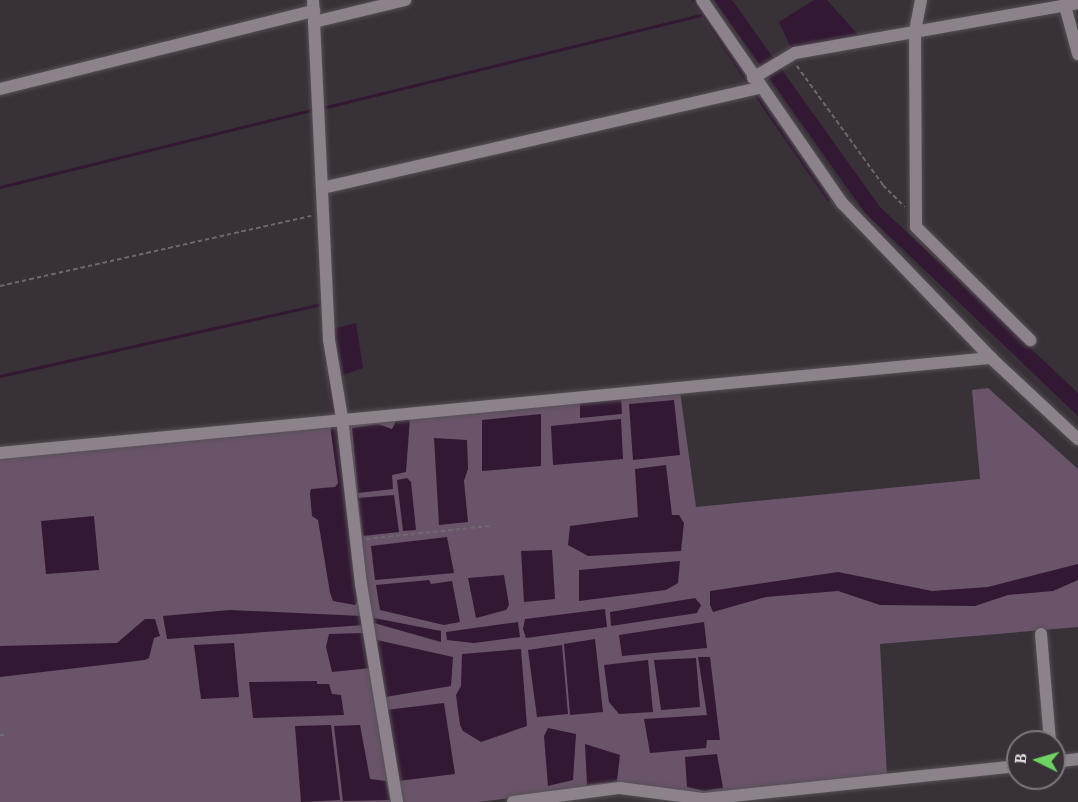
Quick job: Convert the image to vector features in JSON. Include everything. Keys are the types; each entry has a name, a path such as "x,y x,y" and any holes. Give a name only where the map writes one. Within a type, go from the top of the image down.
{"street":[{"path":"0,89 314,11 405,0"},
{"path":"702,0 842,203 991,358 1078,439"},
{"path":"921,0 915,31 918,232 1030,340"},
{"path":"322,188 758,80 785,58 915,31 1073,3 1078,54"},
{"path":"314,11 328,340 342,418 367,620 397,802"},
{"path":"0,453 342,418 991,358"},
{"path":"1041,634 1049,730"},
{"path":"513,802 606,796 638,789 704,801 1006,767"}],"path":[{"path":"785,58 888,192 916,217"},
{"path":"0,286 324,213"},
{"path":"356,540 489,526"},
{"path":"0,735 6,735"}],"shaded area":[{"path":"714,0 732,0 880,207 1078,393 1078,416 865,213"},
{"path":"814,0 827,0 861,38 792,50 779,22"},
{"path":"356,323 363,368 343,375 334,329"},
{"path":"988,388 1078,469 1078,627 880,644 887,776 705,794 620,784 479,802 401,802 377,640 369,607 347,422 680,391 696,507 980,479 972,390"},
{"path":"621,397 622,414 580,418 580,401"},
{"path":"674,400 680,455 633,460 629,404"},
{"path":"541,414 541,466 482,471 482,420"},
{"path":"410,418 406,472 392,475 393,489 358,493 352,428 378,424 392,429 397,419"},
{"path":"621,419 623,459 553,465 551,426"},
{"path":"339,422 391,802 0,802 0,456"},
{"path":"338,424 357,602 355,605 333,601 318,520 312,516 311,489 335,487 338,483 330,425"},
{"path":"434,438 467,440 468,469 464,481 468,522 439,525"},
{"path":"666,465 672,515 679,515 684,523 681,551 588,556 568,545 570,526 638,517 635,469"},
{"path":"407,478 411,482 416,530 403,531 397,480"},
{"path":"394,495 399,532 363,536 358,498"},
{"path":"94,516 99,570 46,574 41,521"},
{"path":"447,537 454,573 375,580 371,546"},
{"path":"552,550 555,599 524,602 521,551"},
{"path":"680,561 678,583 666,590 579,601 579,570"},
{"path":"1078,564 1078,580 1053,591 1008,595 975,606 880,605 838,591 766,597 713,612 710,605 710,591 838,572 932,591 988,587"},
{"path":"504,575 509,605 506,610 476,618 468,578"},
{"path":"429,580 431,584 452,581 460,622 444,625 380,610 376,585"},
{"path":"695,598 701,605 697,613 611,626 610,612"},
{"path":"605,609 607,627 526,638 523,629 525,619"},
{"path":"230,610 362,616 364,625 167,639 163,616"},
{"path":"374,618 441,631 441,642 374,623"},
{"path":"145,619 155,619 160,636 154,638 149,658 145,660 0,677 0,646 117,643"},
{"path":"518,622 520,637 474,643 447,640 446,632"},
{"path":"704,622 707,648 622,656 619,635"},
{"path":"364,633 371,668 332,672 326,647 329,634"},
{"path":"595,639 603,712 570,715 564,644"},
{"path":"377,640 453,657 451,686 385,697"},
{"path":"234,643 239,697 201,699 194,645"},
{"path":"562,645 568,714 537,717 528,650"},
{"path":"521,649 527,726 481,742 463,731 460,725 456,695 461,686 462,654"},
{"path":"698,657 710,657 720,740 707,740 706,748 650,753 644,719 707,715"},
{"path":"696,658 700,707 661,710 654,660"},
{"path":"648,660 653,712 619,714 609,702 604,665"},
{"path":"317,681 317,684 329,684 332,694 341,695 344,715 253,718 249,682"},
{"path":"444,703 455,774 398,781 386,710"},
{"path":"331,725 340,800 301,802 295,726"},
{"path":"360,725 370,779 386,781 390,800 343,801 334,726"},
{"path":"548,728 576,734 573,780 548,786 544,736"},
{"path":"585,744 620,755 617,781 587,785"},
{"path":"717,754 723,788 704,791 687,787 685,757"}],"waterway":[{"path":"693,0 750,86"},
{"path":"322,108 702,15"},
{"path":"755,94 828,199"},
{"path":"0,187 316,109"},
{"path":"0,376 322,304"},
{"path":"323,334 327,363"},
{"path":"329,376 333,417"}]}
